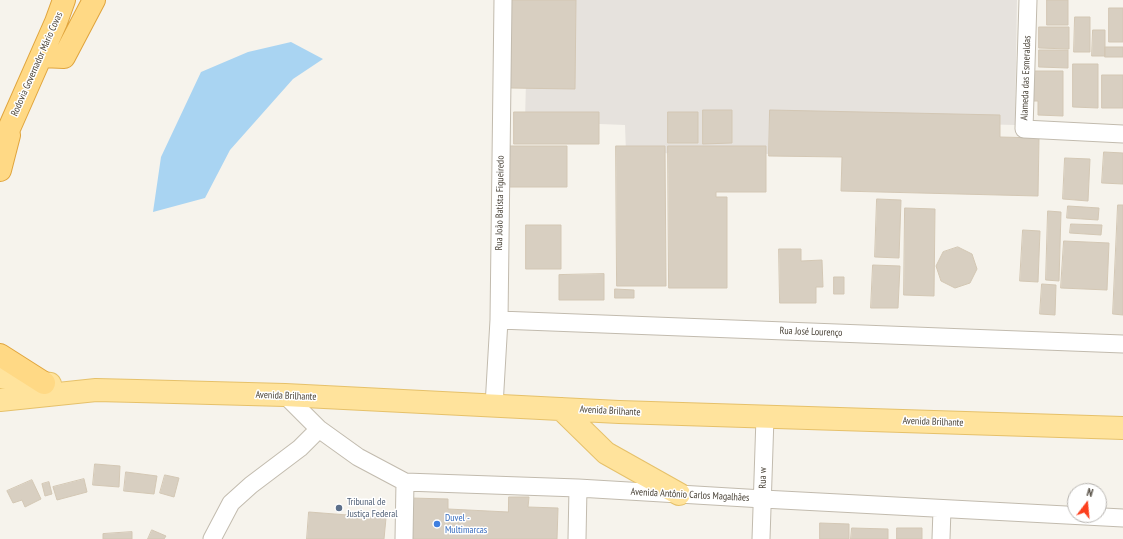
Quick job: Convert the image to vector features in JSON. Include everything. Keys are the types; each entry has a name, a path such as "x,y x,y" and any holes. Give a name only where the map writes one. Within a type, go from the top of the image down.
{"highway":[{"name":"Rodovia Governador Mário Covas","path":"0,149 7,117 25,92 64,0"},
{"path":"41,56 64,57 94,0"},
{"path":"0,170 7,117"},
{"path":"0,355 44,383"}],"main road":[{"path":"0,377 96,390"},
{"name":"Avenida Brilhante","path":"96,390 285,396 765,417 1123,428"},
{"path":"0,400 96,390"},
{"path":"561,409 606,453 679,494"}],"street":[{"name":"Rua João Batista Figueiredo","path":"494,406 499,320 503,0"},
{"name":"Alameda das Esmeraldas","path":"1028,0 1024,129 1123,134"},
{"name":"Rua José Lourenço","path":"499,320 1123,344"},
{"name":"Avenida Antônio Carlos Magalhães","path":"285,396 319,429 358,457 405,482 578,488 1123,518"},
{"name":"Rua w","path":"761,539 765,417"},
{"path":"212,539 232,503 252,485 300,448 319,429"},
{"path":"404,539 405,482"},
{"path":"577,539 578,488"},
{"path":"941,539 942,509"}],"shaded area":[{"path":"528,0 1017,0 1015,125 778,119 777,154 626,153 625,125 525,121"}],"water":[{"path":"291,42 323,59 293,79 230,150 205,198 153,212 161,157 201,72 248,52"}],"building":[{"path":"511,0 576,0 575,89 510,88"},
{"path":"1047,0 1068,0 1068,25 1047,25"},
{"path":"1109,8 1123,8 1123,42 1109,42"},
{"path":"1075,17 1090,17 1090,52 1074,52"},
{"path":"1039,27 1069,27 1069,49 1039,48"},
{"path":"1093,30 1105,30 1105,56 1092,56"},
{"path":"1105,47 1123,47 1123,57 1105,57"},
{"path":"1039,50 1068,50 1068,68 1039,67"},
{"path":"1073,64 1098,64 1098,108 1073,107"},
{"path":"1031,71 1063,71 1063,116 1038,115 1038,101 1031,101"},
{"path":"1102,75 1123,75 1123,108 1102,108"},
{"path":"703,110 732,110 732,143 703,144"},
{"path":"770,110 1000,115 1000,137 1039,138 1038,196 841,191 842,157 769,156"},
{"path":"514,112 599,112 599,144 514,144"},
{"path":"668,112 698,112 698,143 668,143"},
{"path":"508,146 567,146 567,187 508,187"},
{"path":"616,146 665,146 666,286 617,286"},
{"path":"668,146 766,146 766,192 716,192 716,197 727,197 727,288 669,288"},
{"path":"1104,152 1123,153 1123,184 1102,183"},
{"path":"1065,158 1090,159 1088,201 1063,199"},
{"path":"877,199 901,200 899,258 875,257"},
{"path":"1118,205 1123,205 1123,315 1113,314"},
{"path":"1068,206 1099,208 1098,220 1067,218"},
{"path":"905,208 935,209 934,296 904,295"},
{"path":"1048,211 1061,212 1059,281 1046,280"},
{"path":"1071,224 1102,225 1101,235 1070,233"},
{"path":"526,225 561,225 561,269 526,269"},
{"path":"1023,230 1040,231 1038,282 1020,281"},
{"path":"1064,241 1109,243 1107,290 1061,288"},
{"path":"958,247 972,254 977,269 970,283 955,288 941,281 936,266 943,252"},
{"path":"779,249 801,249 801,261 822,260 823,287 816,287 816,303 780,303"},
{"path":"873,265 900,266 898,308 871,308"},
{"path":"604,274 604,300 559,300 559,275"},
{"path":"834,277 844,277 844,294 834,294"},
{"path":"1042,284 1056,285 1055,315 1040,314"},
{"path":"615,289 634,290 634,298 615,298"},
{"path":"95,464 120,466 119,487 93,485"},
{"path":"126,472 157,476 154,494 124,491"},
{"path":"165,475 179,478 174,497 160,493"},
{"path":"84,479 87,492 57,500 53,487"},
{"path":"32,480 41,499 25,507 22,500 13,503 7,491"},
{"path":"49,482 52,494 45,496 42,484"},
{"path":"509,497 529,497 528,507 558,508 557,539 409,539 411,498 448,499 448,509 508,512"},
{"path":"309,512 386,518 384,539 307,539"},
{"path":"820,523 849,524 849,539 820,539"},
{"path":"852,528 888,529 888,539 851,539"},
{"path":"897,528 922,528 922,539 897,539"},
{"path":"152,530 166,536 164,539 148,539"},
{"path":"132,532 132,539 103,539 103,534"}],"place":[{"name":"Tribunal de Justiça Federal","path":"339,508"},
{"name":"Duvel - Multimarcas","path":"437,524"}]}
